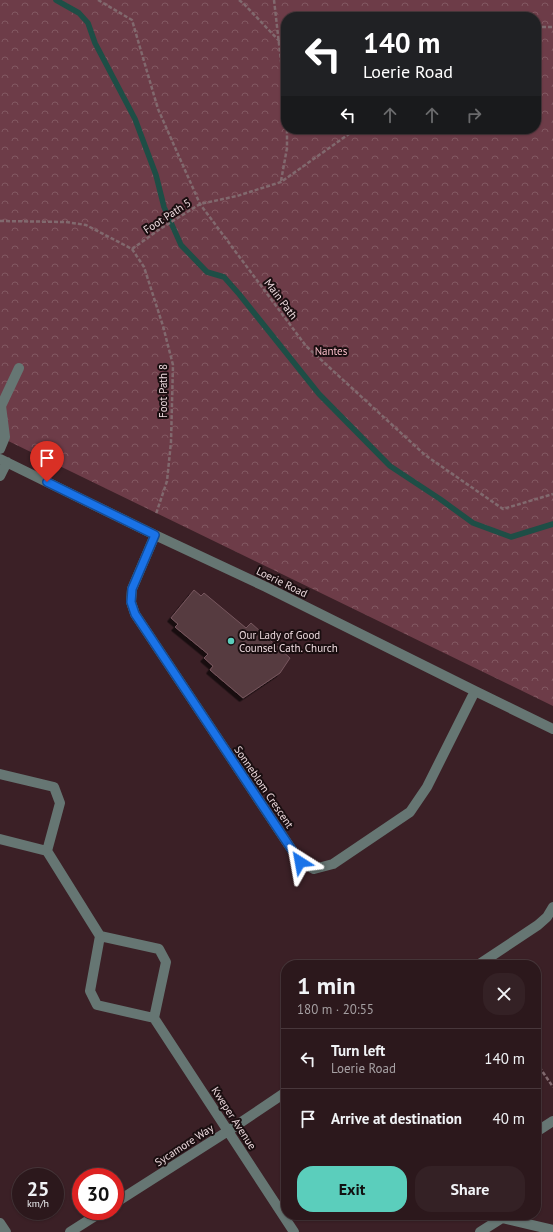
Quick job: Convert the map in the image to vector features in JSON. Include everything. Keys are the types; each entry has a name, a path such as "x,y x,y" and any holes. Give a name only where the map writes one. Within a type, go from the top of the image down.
{"street":[{"path":"0,449 5,436 1,406 20,368"},
{"path":"0,476 3,460"},
{"name":"Loerie Road","path":"3,460 155,535 266,587 553,729"},
{"name":"Sonneblom Crescent","path":"155,535 132,589 131,602 135,614 300,862 314,869 333,864 410,812 427,788 475,691"},
{"path":"0,774 54,787 60,802 48,851"},
{"path":"0,839 48,851 100,936 90,991 97,1005 154,1018 166,962 159,949 100,936"},
{"path":"486,960 538,926 553,908"},
{"name":"Kweper Avenue","path":"154,1018 281,1212"},
{"name":"Sycamore Way","path":"124,1197 281,1095"},
{"path":"541,1129 553,1121"},
{"path":"70,1232 89,1220"},
{"name":"Kweper Avenue","path":"286,1220 294,1232"},
{"path":"480,1232 496,1220"},
{"path":"517,1220 553,1230"},
{"path":"0,1223 6,1232"}],"path":[{"name":"Main Path","path":"98,0 132,20 158,109 200,204 306,346 424,455 503,509 553,494"},
{"path":"239,0 279,41"},
{"path":"274,0 281,59"},
{"path":"541,27 553,27"},
{"path":"281,182 287,148 287,134"},
{"name":"Foot Path 5","path":"132,249 160,229 200,204 237,196 281,182 349,134"},
{"path":"0,221 66,222 86,225 132,249"},
{"name":"Foot Path 8","path":"132,249 144,267 163,326 173,365 171,442 167,481 156,514"},
{"path":"541,1069 553,1087"}],"green space":[{"name":"Nantes","path":"0,0 553,0 553,706 0,437"}],"building":[{"name":"Our Lady of Good Counsel Cath. Church","path":"194,590 201,596 204,593 246,628 251,623 290,658 280,673 243,698 210,670 213,666 204,658 208,654 175,627 178,624 171,618"}],"waterway":[{"path":"56,0 79,13 88,23 95,43 135,119 156,175 164,207 181,245 207,272 224,277 319,394 390,466 473,523 511,537 553,524"}],"place":[{"name":"Our Lady of Good Counsel Cath. Church","path":"231,641"}],"route":[{"path":"47,482 155,535 132,589 131,602 135,614 300,862"}]}
